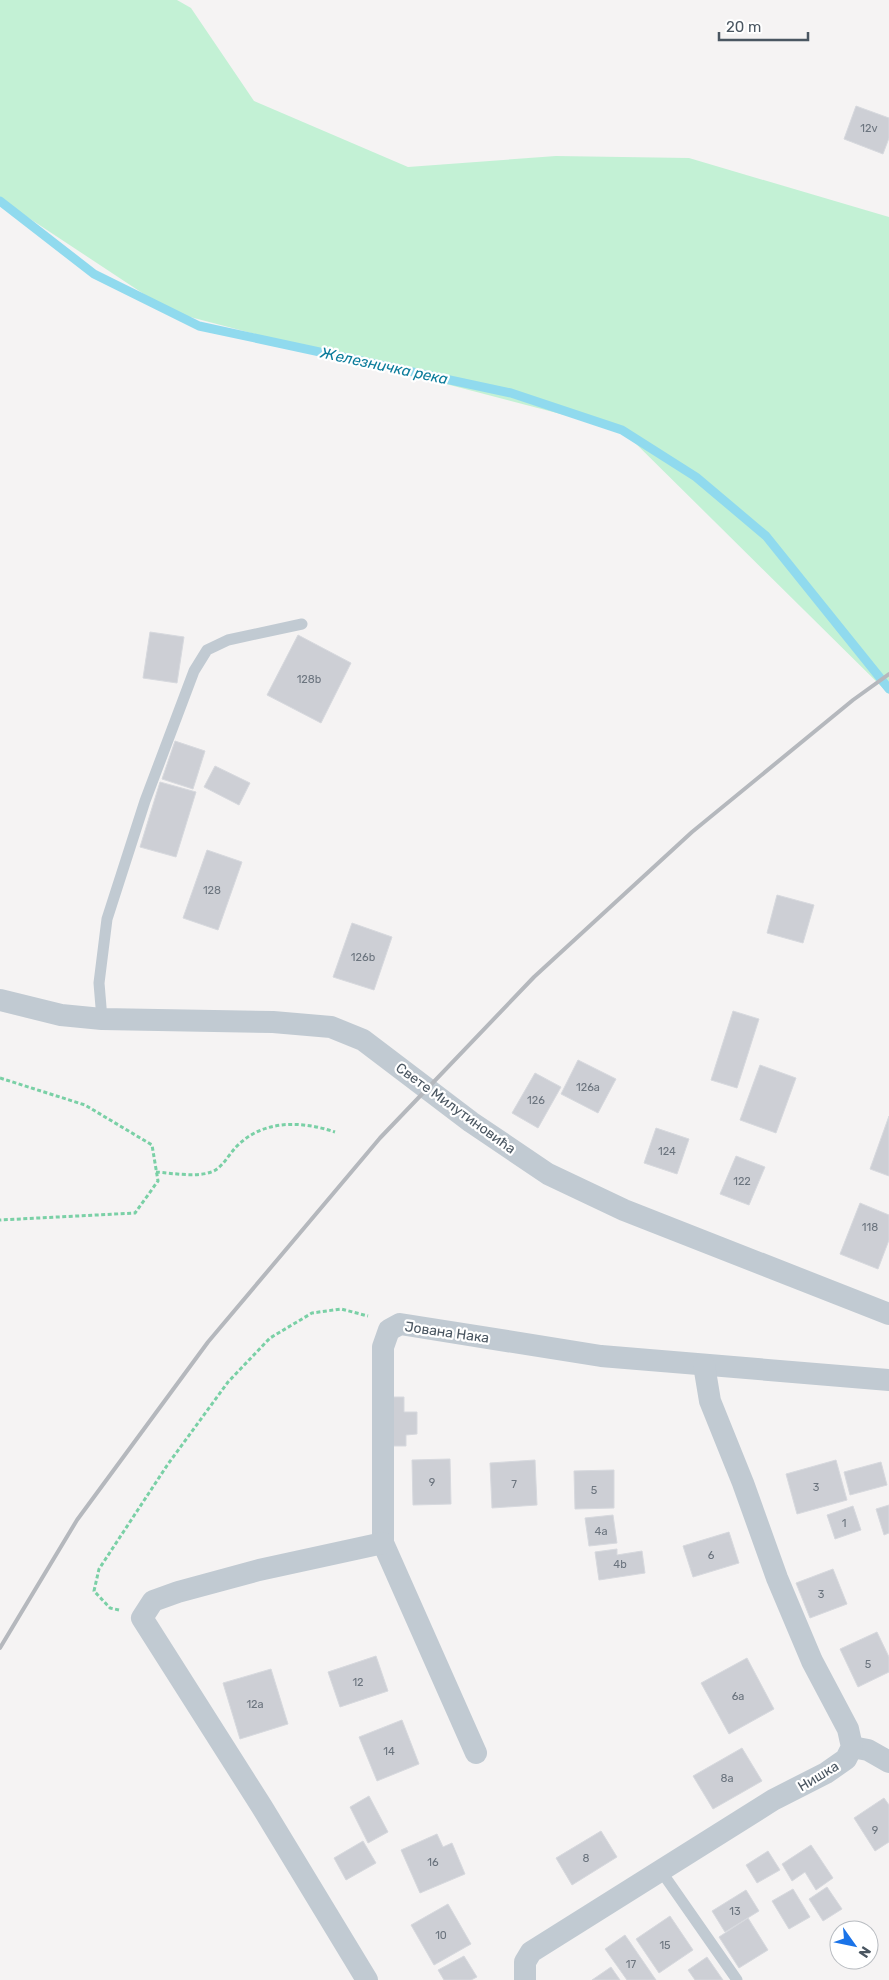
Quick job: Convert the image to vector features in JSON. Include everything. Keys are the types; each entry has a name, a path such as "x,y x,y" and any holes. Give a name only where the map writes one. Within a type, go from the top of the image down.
{"street":[{"name":"Свете Милутиновића","path":"0,1000 61,1015 102,1020 273,1022 331,1027 363,1040 471,1122 548,1174 624,1210 889,1314"},
{"name":"Јована Нака","path":"476,1754 383,1543 383,1347 389,1330 400,1324 601,1356 853,1375 889,1380"},
{"path":"704,1365 710,1402 743,1483 778,1578 812,1661 848,1729 852,1747 868,1750 889,1762"},
{"path":"366,1980 262,1806 142,1618 153,1601 178,1592 259,1570 383,1543"},
{"name":"Нишка","path":"525,1980 525,1962 531,1952 773,1800 826,1773 846,1758 852,1747"}],"lane":[{"path":"102,1020 99,983 107,919 145,801 194,671 207,650 228,640 302,624"},
{"path":"661,1871 737,1980"}],"path":[{"path":"0,1078 85,1105 152,1146 158,1181 135,1213 0,1220"},
{"path":"156,1172 193,1175 216,1170 238,1144 268,1126 310,1124 334,1132"},
{"path":"142,1618 110,1608 94,1591 99,1569 168,1464 228,1382 270,1338 312,1313 341,1309 364,1313 389,1330"}],"green space":[{"path":"0,0 177,0 191,8 254,101 408,167 556,156 689,158 889,217 889,694 622,430 171,312 0,199"}],"building":[{"path":"856,106 889,118 889,138 883,154 844,139"},
{"path":"150,632 184,637 177,683 143,678"},
{"path":"298,635 351,663 321,723 267,695"},
{"path":"175,741 205,751 193,789 162,779"},
{"path":"215,766 250,783 239,805 204,787"},
{"path":"160,782 196,792 176,857 140,847"},
{"path":"207,850 242,862 218,930 183,918"},
{"path":"777,895 814,905 803,943 767,933"},
{"path":"352,923 392,937 374,990 333,977"},
{"path":"733,1011 759,1019 737,1088 711,1080"},
{"path":"578,1060 616,1079 598,1113 561,1094"},
{"path":"760,1065 796,1078 776,1133 740,1120"},
{"path":"535,1073 561,1087 538,1128 512,1113"},
{"path":"889,1116 889,1176 870,1169"},
{"path":"656,1128 689,1139 677,1174 644,1163"},
{"path":"736,1156 765,1167 749,1205 720,1194"},
{"path":"860,1203 889,1215 889,1240 878,1269 840,1254"},
{"path":"392,1397 404,1397 404,1412 417,1412 417,1434 406,1435 406,1446 393,1446"},
{"path":"450,1459 451,1504 413,1505 412,1460"},
{"path":"535,1460 537,1505 492,1508 490,1463"},
{"path":"836,1460 847,1500 797,1514 786,1474"},
{"path":"881,1462 887,1485 850,1495 844,1472"},
{"path":"614,1470 614,1508 575,1509 574,1471"},
{"path":"889,1505 889,1533 884,1535 876,1509"},
{"path":"853,1506 861,1530 835,1539 827,1515"},
{"path":"613,1515 617,1543 589,1546 585,1518"},
{"path":"729,1532 739,1563 693,1577 683,1546"},
{"path":"617,1549 617,1555 642,1551 645,1573 599,1580 595,1552"},
{"path":"833,1569 847,1604 810,1618 796,1583"},
{"path":"877,1632 889,1657 889,1672 858,1687 840,1649"},
{"path":"376,1656 388,1691 340,1707 328,1672"},
{"path":"747,1658 774,1709 729,1734 701,1683"},
{"path":"271,1669 288,1724 240,1739 223,1683"},
{"path":"402,1720 419,1764 377,1781 359,1737"},
{"path":"742,1748 762,1781 713,1809 693,1776"},
{"path":"369,1796 388,1832 368,1843 350,1807"},
{"path":"884,1798 889,1805 889,1842 875,1851 854,1818"},
{"path":"601,1831 617,1857 572,1885 556,1858"},
{"path":"437,1834 443,1847 452,1843 465,1874 420,1893 401,1850"},
{"path":"363,1841 376,1863 346,1880 334,1858"},
{"path":"811,1845 833,1878 816,1890 805,1872 792,1881 782,1864"},
{"path":"768,1851 780,1870 757,1883 746,1865"},
{"path":"827,1887 842,1909 823,1921 809,1899"},
{"path":"793,1889 810,1917 789,1929 772,1901"},
{"path":"746,1890 759,1911 725,1932 712,1911"},
{"path":"448,1904 471,1944 434,1965 411,1925"},
{"path":"670,1916 693,1950 659,1973 636,1939"},
{"path":"748,1918 768,1950 739,1968 719,1937"},
{"path":"625,1935 656,1980 627,1980 605,1949"},
{"path":"464,1956 477,1977 471,1980 444,1980 438,1970"},
{"path":"707,1957 723,1980 695,1980 688,1970"},
{"path":"611,1967 620,1980 592,1980"}],"waterway":[{"name":"Железничка река","path":"0,201 94,274 199,326 511,393 622,430 696,477 766,536 889,689"}],"railway":[{"path":"0,1648 77,1520 208,1342 380,1138 534,977 692,832 853,700 889,674"}]}
